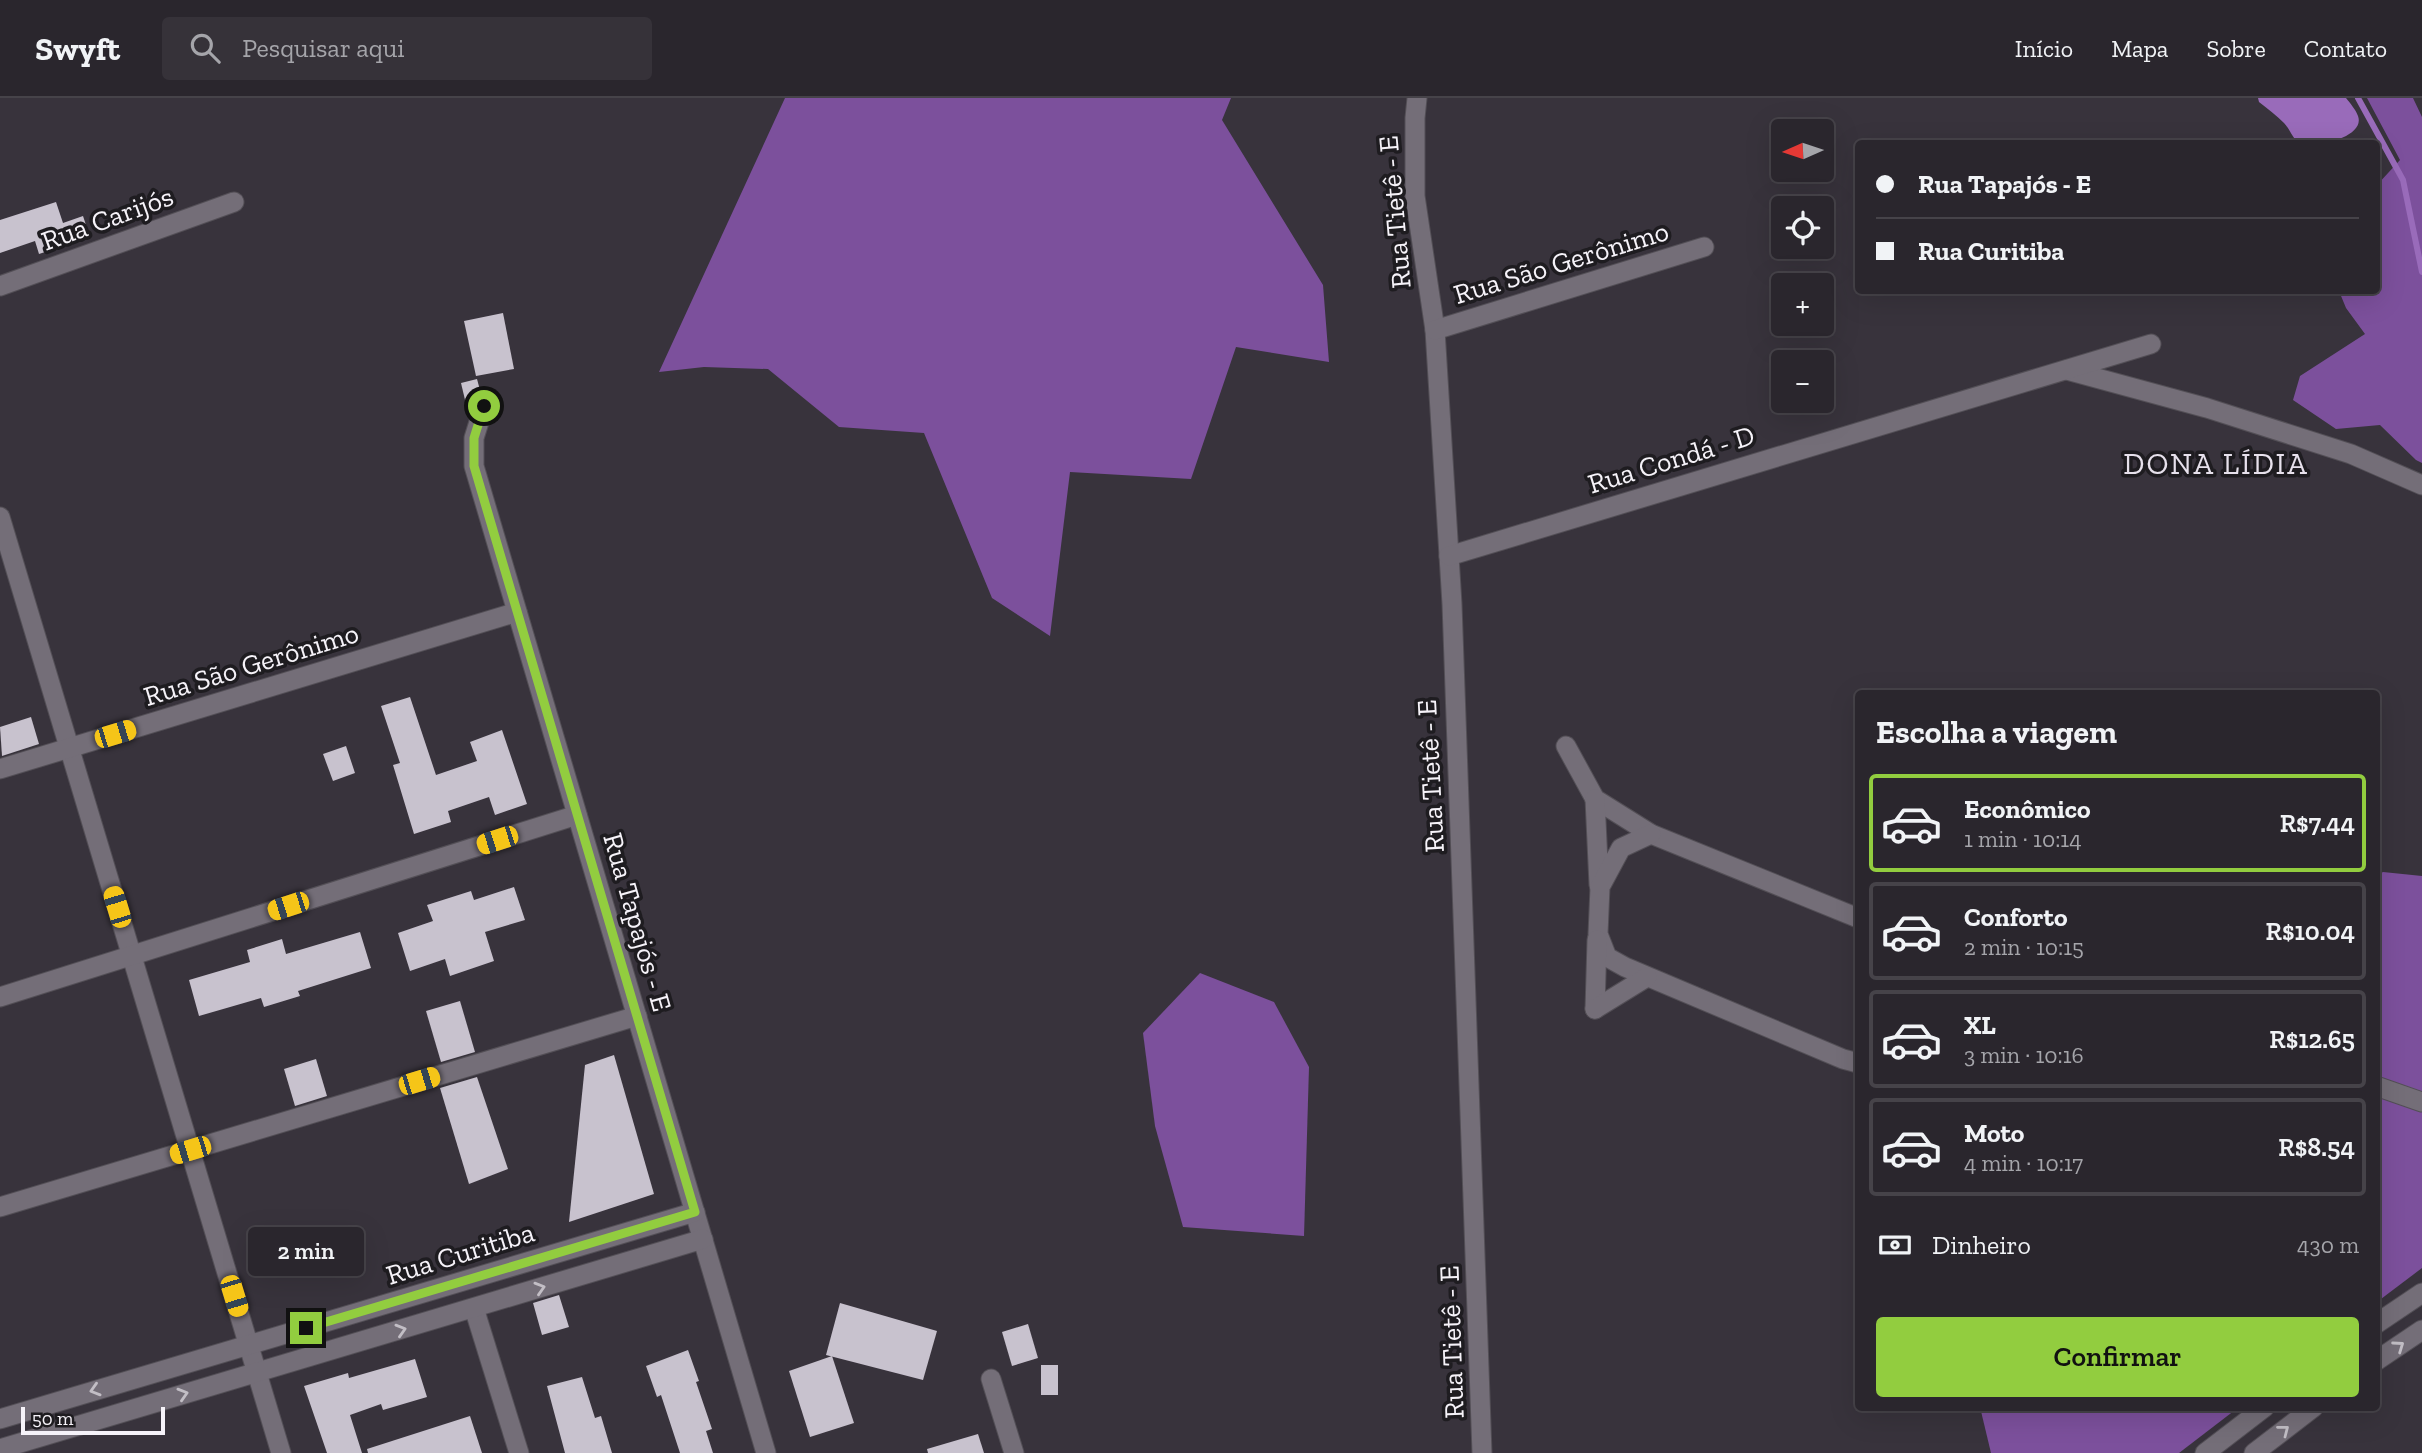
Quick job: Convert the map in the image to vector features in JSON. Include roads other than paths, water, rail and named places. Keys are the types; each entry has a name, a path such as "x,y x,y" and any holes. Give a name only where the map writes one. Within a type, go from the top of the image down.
{"street":[{"name":"Rua Tietê - E","path":"1417,98 1415,196 1435,330 1449,556 1482,1453"},
{"name":"Rua Carijós","path":"0,286 234,202"},
{"name":"Rua São Gerônimo","path":"1435,330 1704,247"},
{"name":"Rua Condá - D","path":"1449,556 2151,344"},
{"path":"2066,370 2207,408 2338,450 2422,485"},
{"name":"Rua Tapajós - E","path":"484,406 474,438 474,466 766,1453"},
{"path":"0,517 6,556 69,748 281,1453"},
{"name":"Rua São Gerônimo","path":"0,769 517,612"},
{"path":"1566,746 1595,799 1600,887 1595,1009 1647,977"},
{"path":"1595,799 1651,834 1855,917"},
{"path":"0,998 577,815"},
{"path":"1600,887 1620,848 1651,834"},
{"path":"1598,934 1607,957 1647,977 1855,1062"},
{"path":"0,1207 636,1016"},
{"path":"2380,1087 2422,1102"},
{"name":"Rua Curitiba","path":"0,1419 695,1212"},
{"name":"Rua Curitiba","path":"0,1449 703,1240"},
{"path":"2380,1321 2422,1293"},
{"path":"474,1308 519,1453"},
{"path":"2380,1358 2422,1330"},
{"path":"991,1379 1014,1453"},
{"path":"2205,1453 2260,1411"},
{"path":"2254,1453 2309,1411"}],"waterway":[{"path":"2358,98 2403,180 2422,272"}],"district":[{"name":"DONA LÍDIA","path":"2216,464"}]}
